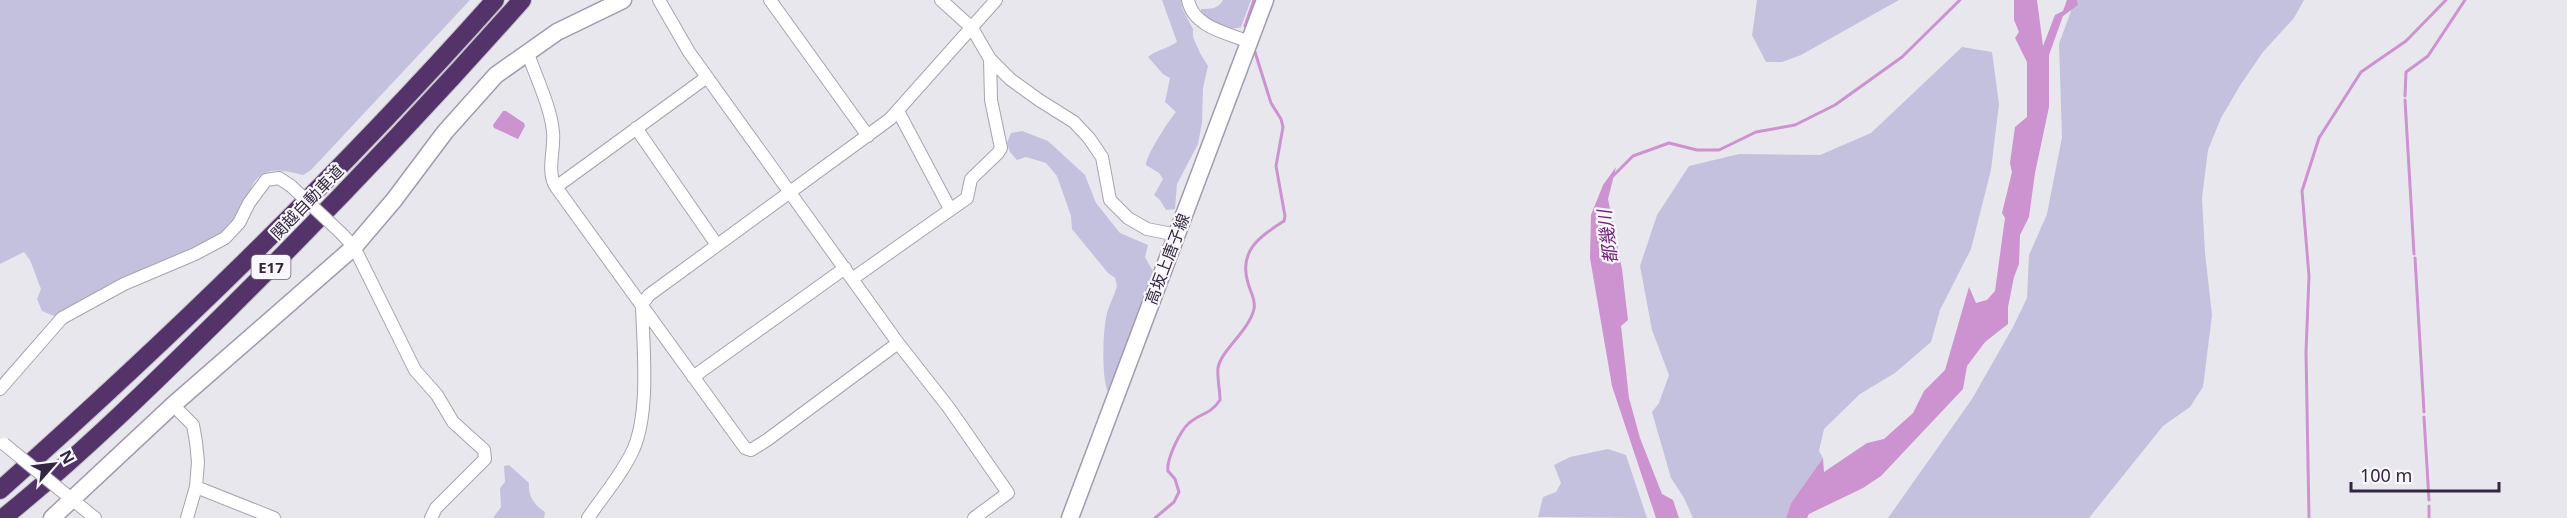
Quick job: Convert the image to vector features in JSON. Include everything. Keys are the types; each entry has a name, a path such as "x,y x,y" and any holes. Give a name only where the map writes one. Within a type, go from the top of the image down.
{"highway":[{"name":"関越自動車道","path":"0,490 91,409 216,289 355,149 495,0"},
{"name":"関越自動車道","path":"3,518 87,446 295,243 431,101 522,0"}],"street":[{"path":"52,518 173,405 354,247 394,200 445,132 496,75 557,32 623,0"},
{"path":"658,0 671,25 707,77 898,343 949,408 1008,493 974,518"},
{"path":"770,0 868,136"},
{"path":"941,0 972,27 990,59 1039,100 1074,122 1089,138 1102,157 1110,200 1128,219 1147,229 1177,235"},
{"path":"588,518 633,448 639,428 644,375 642,304 649,295 868,136 898,111 996,0"},
{"path":"1188,0 1195,17 1204,24 1250,42"},
{"name":"高坂上唐子線","path":"1070,518 1265,0"},
{"path":"527,51 552,120 554,139 552,173 556,187 745,448 751,450 898,343"},
{"path":"693,377 967,198 971,179 989,164 1001,148 991,100 990,59"},
{"path":"556,187 707,77"},
{"path":"898,111 950,209"},
{"path":"636,128 717,245"},
{"path":"0,389 62,318 124,284 195,254 225,238 239,223 249,202 266,180 279,178 291,186 354,247 415,370 437,395 453,422 484,450 485,459 436,508 431,518"},
{"path":"173,405 193,425 198,462 196,487 187,518"},
{"path":"2,443 95,518"},
{"path":"196,487 274,518"}],"shaded area":[{"path":"0,0 470,0 311,170 303,175 275,170 263,174 253,184 246,201 233,221 217,238 115,286 105,288 54,316 42,311 37,299 41,289 30,260 24,252 0,264"},
{"path":"1162,0 1181,0 1182,8 1193,29 1193,37 1208,66 1203,88 1202,123 1198,144 1177,184 1175,209 1166,210 1154,195 1163,179 1159,173 1146,165 1153,147 1176,112 1165,102 1170,78 1163,74 1148,57 1177,42"},
{"path":"1223,0 1251,0 1241,27 1225,27 1201,15 1201,9 1214,8"},
{"path":"1757,0 1899,0 1801,55 1782,62 1766,62 1752,35"},
{"path":"2075,0 2304,0 2294,18 2263,52 2241,84 2221,118 2208,150 2202,198 2212,315 2203,387 2190,407 2163,426 2089,518 1888,518 1972,399 2027,298 2029,255 2047,214 2062,137 2059,44"},
{"path":"1962,47 1992,52 1999,104 1991,170 1971,249 1940,310 1931,342 1895,373 1860,394 1824,429 1819,451 1823,458 1791,503 1786,518 1693,518 1671,478 1652,412 1659,403 1669,375 1652,330 1640,266 1657,215 1689,166 1739,154 1820,155 1871,133"},
{"path":"1022,131 1048,141 1085,175 1096,203 1120,233 1148,245 1145,257 1154,273 1109,393 1104,369 1104,334 1107,314 1117,286 1115,278 1108,273 1072,229 1071,216 1057,176 1046,163 1026,157 1017,160 1010,152 1007,143 1011,133"},
{"path":"1608,449 1626,455 1647,518 1538,517 1543,497 1556,492 1561,483 1554,465 1570,457"},
{"path":"509,465 529,483 531,496 545,512 544,518 493,518 501,507 500,488 505,482 504,466"}],"water":[{"path":"2014,0 2037,0 2043,46 2055,15 2063,11 2067,0 2077,0 2078,5 2063,16 2049,55 2049,107 2035,173 2029,217 2020,235 2019,264 2008,307 2008,324 1985,342 1967,366 1963,389 1881,476 1863,488 1809,514 1807,518 1786,518 1791,503 1823,458 1824,472 1867,443 1884,439 1913,413 1924,391 1945,370 1969,287 1976,303 1987,300 1995,291 2005,218 2002,213 2012,172 2010,163 2015,127 2027,117 2027,62 2015,38 2019,32 2014,20"},
{"path":"503,111 524,123 525,126 518,139 494,128 493,125"},
{"path":"1616,167 1608,199 1622,269 1628,320 1621,326 1629,398 1640,438 1662,494 1673,500 1679,518 1656,518 1612,386 1590,258 1591,215 1603,185"}],"waterway":[{"path":"1245,26 1254,0"},
{"name":"都幾川","path":"1611,178 1633,156 1669,143 1697,150 1719,150 1756,132 1795,125 1835,105 1902,57 1960,0"},
{"path":"2309,518 2306,352 2309,276 2302,191 2319,138 2361,72 2406,41 2446,0"},
{"path":"2405,96 2406,72 2428,56 2465,0"},
{"path":"1155,518 1174,502 1179,492 1175,479 1168,471 1174,446 1189,423 1209,411 1220,400 1218,372 1220,361 1247,325 1254,309 1246,271 1249,253 1267,232 1284,221 1276,166 1283,127 1271,103 1255,52"},
{"path":"2405,100 2414,254"},
{"path":"2415,258 2424,412"},
{"path":"2424,417 2429,500"},
{"path":"2429,506 2429,518"}]}
